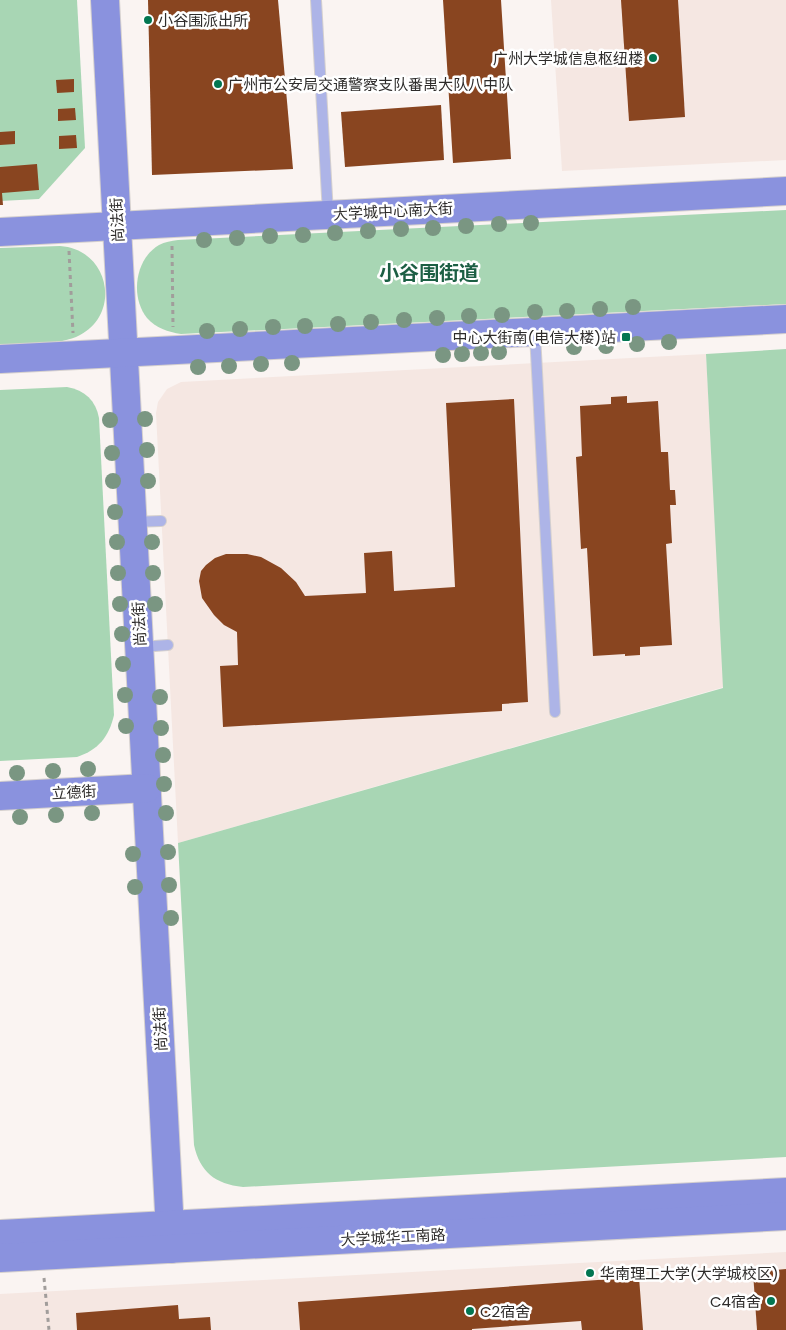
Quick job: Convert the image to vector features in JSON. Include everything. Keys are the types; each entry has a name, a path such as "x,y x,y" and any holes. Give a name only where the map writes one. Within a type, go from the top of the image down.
{"main road":[{"name":"尚法街","path":"105,0 171,1237"},
{"name":"大学城中心南大街","path":"0,232 786,191"},
{"path":"0,359 786,319"},
{"name":"立德街","path":"0,796 147,788"},
{"name":"大学城华工南路","path":"0,1258 41,1256 171,1237 786,1192"},
{"name":"大学城华工南路","path":"0,1234 171,1237 786,1216"}],"lane":[{"path":"316,0 328,214"},
{"path":"535,332 555,712"},
{"path":"133,522 161,521"},
{"path":"140,647 168,645"}],"path":[{"path":"172,241 173,333"},
{"path":"69,246 73,338"},
{"path":"41,1256 49,1330"}],"shaded area":[{"path":"551,0 786,0 786,160 562,171"},
{"path":"706,354 724,687 178,843 156,413 158,402 167,389 181,382"},
{"name":"华南理工大学(大学城校区)","path":"786,1252 786,1330 0,1330 0,1294"}],"green space":[{"path":"0,0 77,0 85,148 39,199 0,201"},
{"path":"786,210 786,304 181,334 162,329 154,324 147,318 138,300 138,279 145,259 159,245 178,240"},
{"path":"60,246 77,250 90,258 99,270 104,283 105,298 101,312 93,325 72,339 0,345 0,248"},
{"path":"786,349 786,1157 243,1187 217,1180 200,1163 194,1145 178,843 723,688 706,354"},
{"path":"73,388 89,397 98,412 99,418 114,715 109,730 102,742 91,751 77,757 0,761 0,390"}],"building":[{"name":"广州市公安局交通警察支队番禺大队八中队","path":"148,0 278,0 293,169 152,175"},
{"path":"443,0 501,0 511,159 453,163"},
{"name":"广州大学城信息枢纽楼","path":"621,0 678,0 685,117 629,121"},
{"path":"74,79 74,92 57,93 56,80"},
{"path":"441,105 444,160 345,167 341,112"},
{"path":"75,108 76,120 58,121 58,109"},
{"path":"15,131 15,144 0,145 0,132"},
{"path":"76,135 77,148 59,149 59,136"},
{"path":"37,164 39,190 2,193 3,205 0,205 0,167"},
{"path":"627,396 627,403 658,401 661,452 668,452 670,490 675,490 676,505 670,505 672,543 666,544 672,645 640,647 640,655 593,656 587,548 581,549 576,457 582,456 580,406 611,404 611,397"},
{"path":"514,399 528,702 502,704 502,711 223,727 220,666 238,665 237,632 224,625 202,598 199,581 201,571 206,565 215,558 226,554 247,554 261,557 281,568 296,582 305,596 366,593 364,553 392,551 394,591 455,587 446,403"},
{"name":"C4宿舍","path":"786,1269 786,1330 757,1330 753,1272"},
{"name":"C2宿舍","path":"639,1277 643,1330 582,1330 581,1321 472,1330 300,1330 298,1302"},
{"path":"178,1305 179,1319 210,1317 211,1330 77,1330 76,1313"}],"place":[{"name":"小谷围派出所","path":"148,20"},
{"name":"广州大学城信息枢纽楼","path":"653,58"},
{"name":"广州市公安局交通警察支队番禺大队八中队","path":"218,84"},
{"name":"中心大街南(电信大楼)站","path":"626,337"},
{"name":"华南理工大学(大学城校区)","path":"590,1273"},
{"name":"C4宿舍","path":"771,1301"},
{"name":"C2宿舍","path":"470,1311"}],"district":[{"name":"小谷围街道","path":"429,273"}]}
